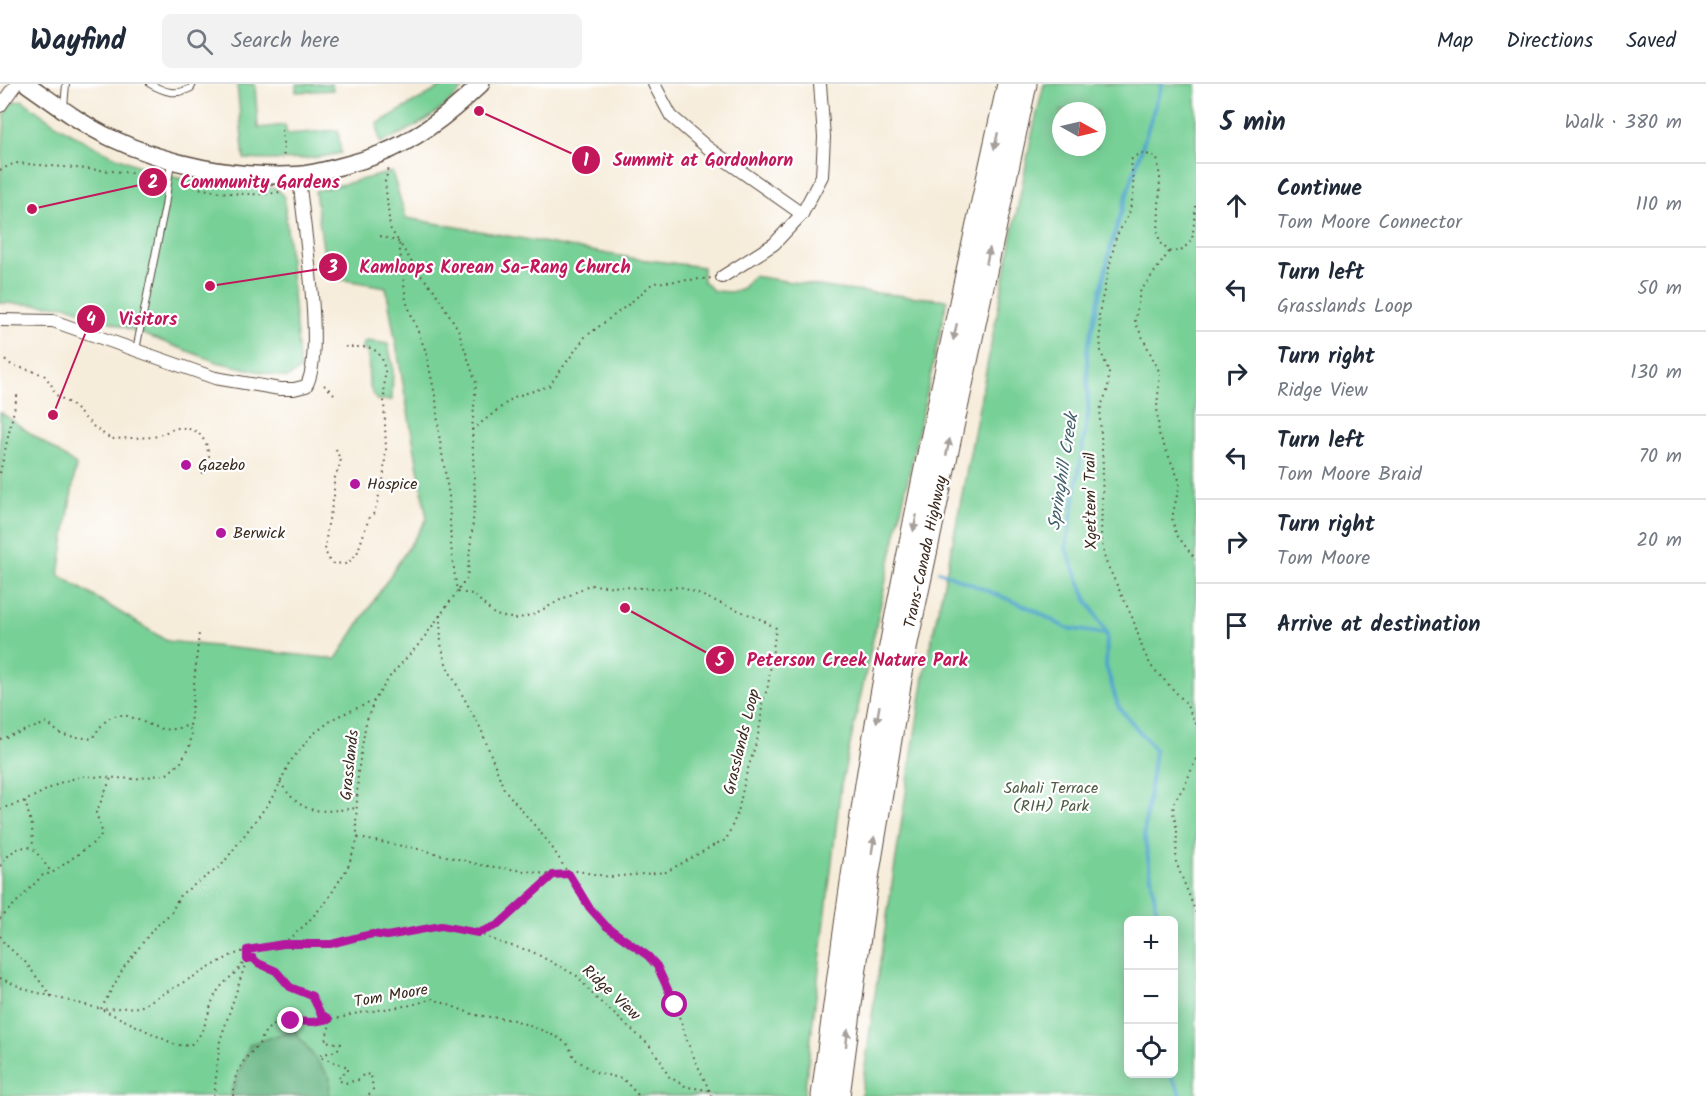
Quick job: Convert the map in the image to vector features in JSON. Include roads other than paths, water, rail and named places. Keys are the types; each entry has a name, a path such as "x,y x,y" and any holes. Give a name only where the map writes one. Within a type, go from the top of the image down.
{"highway":[{"name":"Trans-Canada Highway","path":"822,1096 852,870 891,641 1008,84"},
{"name":"Trans-Canada Highway","path":"839,1096 867,884 907,643 1026,84"}],"main road":[{"path":"27,84 110,138 175,167 267,176 381,154 422,132 458,106 481,84"}],"street":[{"path":"0,106 16,84"},
{"path":"654,84 672,116 708,148 802,214"},
{"path":"722,278 774,244 802,214 822,176 824,137 820,84"},
{"path":"0,320 53,321 215,378 280,389 306,386 312,377 314,358 312,301 294,169"}],"lane":[{"path":"64,110 66,84"},
{"path":"150,84 168,93 183,93 193,84"},
{"path":"136,350 175,167"}],"waterway":[{"name":"Springhill Creek","path":"1157,916 1144,833 1155,750 1118,706 1106,666 1107,634 1086,598 1066,549 1088,414 1087,350 1112,242 1162,84"},
{"path":"939,571 1032,609 1066,628 1107,634"},
{"name":"Springhill Creek","path":"1172,1078 1182,1096"}],"place":[{"name":"Summit at Gordonhorn","path":"479,111"},
{"name":"Community Gardens","path":"32,209"},
{"name":"Kamloops Korean Sa-Rang Church","path":"210,286"},
{"name":"Visitors","path":"53,415"},
{"name":"Gazebo","path":"186,465"},
{"name":"Hospice","path":"355,484"},
{"name":"Berwick","path":"221,533"},
{"name":"Peterson Creek Nature Park","path":"625,608"}],"park label":[{"name":"Sahali Terrace (RIH) Park","path":"1051,797"}]}
